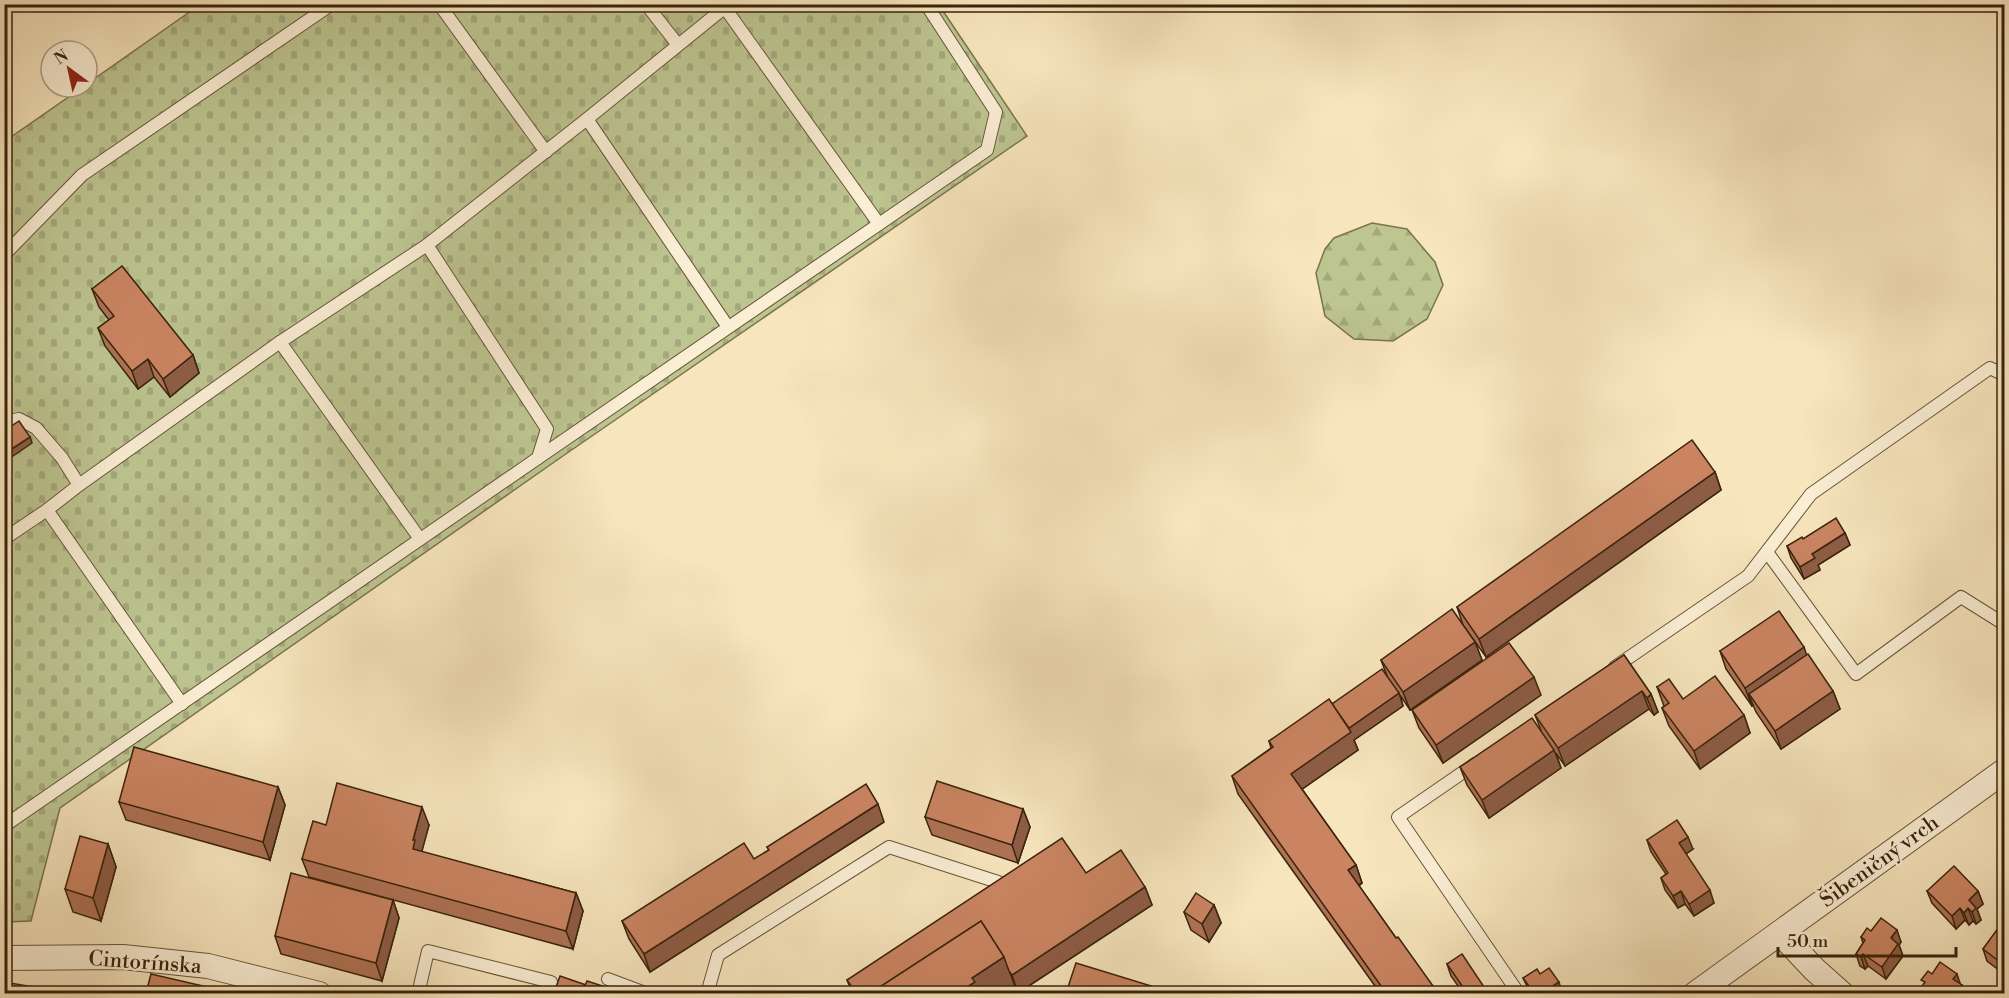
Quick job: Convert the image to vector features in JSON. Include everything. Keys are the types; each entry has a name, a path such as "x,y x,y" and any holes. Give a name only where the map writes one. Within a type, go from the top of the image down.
{"street":[{"name":"Šibeničný vrch","path":"1695,993 2004,771"},
{"path":"1780,933 1814,969 1842,993"},
{"name":"Cintorínska","path":"4,958 123,957 208,966 319,993"}],"lane":[{"path":"4,255 82,175 332,4"},
{"path":"439,4 546,152"},
{"path":"646,4 678,45"},
{"path":"4,826 987,150 996,112 926,4"},
{"path":"4,539 280,342 427,245 727,6 879,224"},
{"path":"588,119 728,327"},
{"path":"427,245 547,429 538,458"},
{"path":"280,342 420,539"},
{"path":"1602,676 1748,576 1811,494 1990,368 2004,375"},
{"path":"4,422 19,419 36,428 62,458 79,485"},
{"path":"47,510 182,704"},
{"path":"1767,552 1856,674 1961,597 2004,624"},
{"path":"1486,757 1398,817 1519,993"},
{"path":"707,993 718,955 889,847 998,882"},
{"path":"418,993 428,951 551,982"},
{"path":"608,979 648,993"}],"green space":[{"path":"201,4 939,5 1027,136 560,458 60,808 31,921 5,922 4,142 66,99 99,99 99,76"},
{"path":"1372,223 1407,229 1435,262 1443,285 1427,319 1393,341 1354,339 1325,316 1316,273 1325,249 1334,238"}],"building":[{"path":"122,266 193,355 163,379 148,359 132,371 98,328 114,316 92,289"},
{"path":"19,421 30,437 4,454 4,431"},
{"path":"1692,440 1715,472 1479,639 1457,607"},
{"path":"1836,518 1845,533 1812,554 1815,558 1800,567 1787,546 1802,537 1803,539"},
{"path":"1452,609 1475,642 1403,692 1381,660"},
{"path":"1779,611 1804,647 1745,688 1720,651"},
{"path":"1509,643 1534,677 1436,745 1412,710"},
{"path":"1808,654 1833,691 1775,731 1749,694"},
{"path":"1624,655 1651,694 1647,698 1642,691 1558,748 1535,715"},
{"path":"1382,669 1399,693 1349,728 1332,704"},
{"path":"1715,676 1744,715 1694,751 1662,708 1669,703 1657,687 1669,679 1683,699"},
{"path":"1329,699 1351,732 1291,774 1356,865 1348,870 1438,993 1386,993 1232,776 1273,747 1269,741"},
{"path":"1532,718 1554,750 1482,800 1460,767"},
{"path":"134,747 278,787 263,842 119,802"},
{"path":"937,781 1023,809 1012,845 925,817"},
{"path":"337,783 422,807 413,840 415,840 413,849 576,893 566,931 302,859 313,821 326,825"},
{"path":"866,784 878,804 644,954 622,921 744,843 754,859 769,850 767,847"},
{"path":"1677,820 1688,837 1679,843 1710,890 1689,904 1681,891 1673,896 1661,878 1668,873 1647,840"},
{"path":"80,836 108,844 93,898 65,889"},
{"path":"1062,838 1086,873 1121,850 1145,887 1012,975 1004,957 981,921 873,993 856,993 847,980"},
{"path":"1954,866 1978,891 1969,900 1976,908 1972,912 1968,908 1964,913 1960,908 1952,916 1927,891"},
{"path":"291,873 393,900 376,963 275,936"},
{"path":"1196,893 1214,905 1202,924 1184,912"},
{"path":"1881,918 1897,930 1891,938 1898,944 1882,967 1863,954 1861,957 1856,954 1865,940 1861,937 1867,928 1871,931"},
{"path":"2004,920 2004,965 1983,949"},
{"path":"981,921 1004,957 972,978 975,982 958,993 955,989 948,993 872,992"},
{"path":"1462,954 1486,990 1480,993 1467,993 1447,964"},
{"path":"1940,962 1957,974 1953,979 1962,985 1956,993 1917,993 1925,982 1921,980 1928,971 1932,974"},
{"path":"1076,963 1174,993 1066,993"},
{"path":"1549,968 1559,982 1542,993 1534,993 1523,978 1537,969 1540,974"},
{"path":"151,974 233,993 146,993"},
{"path":"560,976 586,985 582,993 554,993"},
{"path":"587,981 624,993 582,993"},
{"path":"4,982 34,987 33,993 4,993"},
{"path":"1787,987 1795,993 1782,993"}]}
